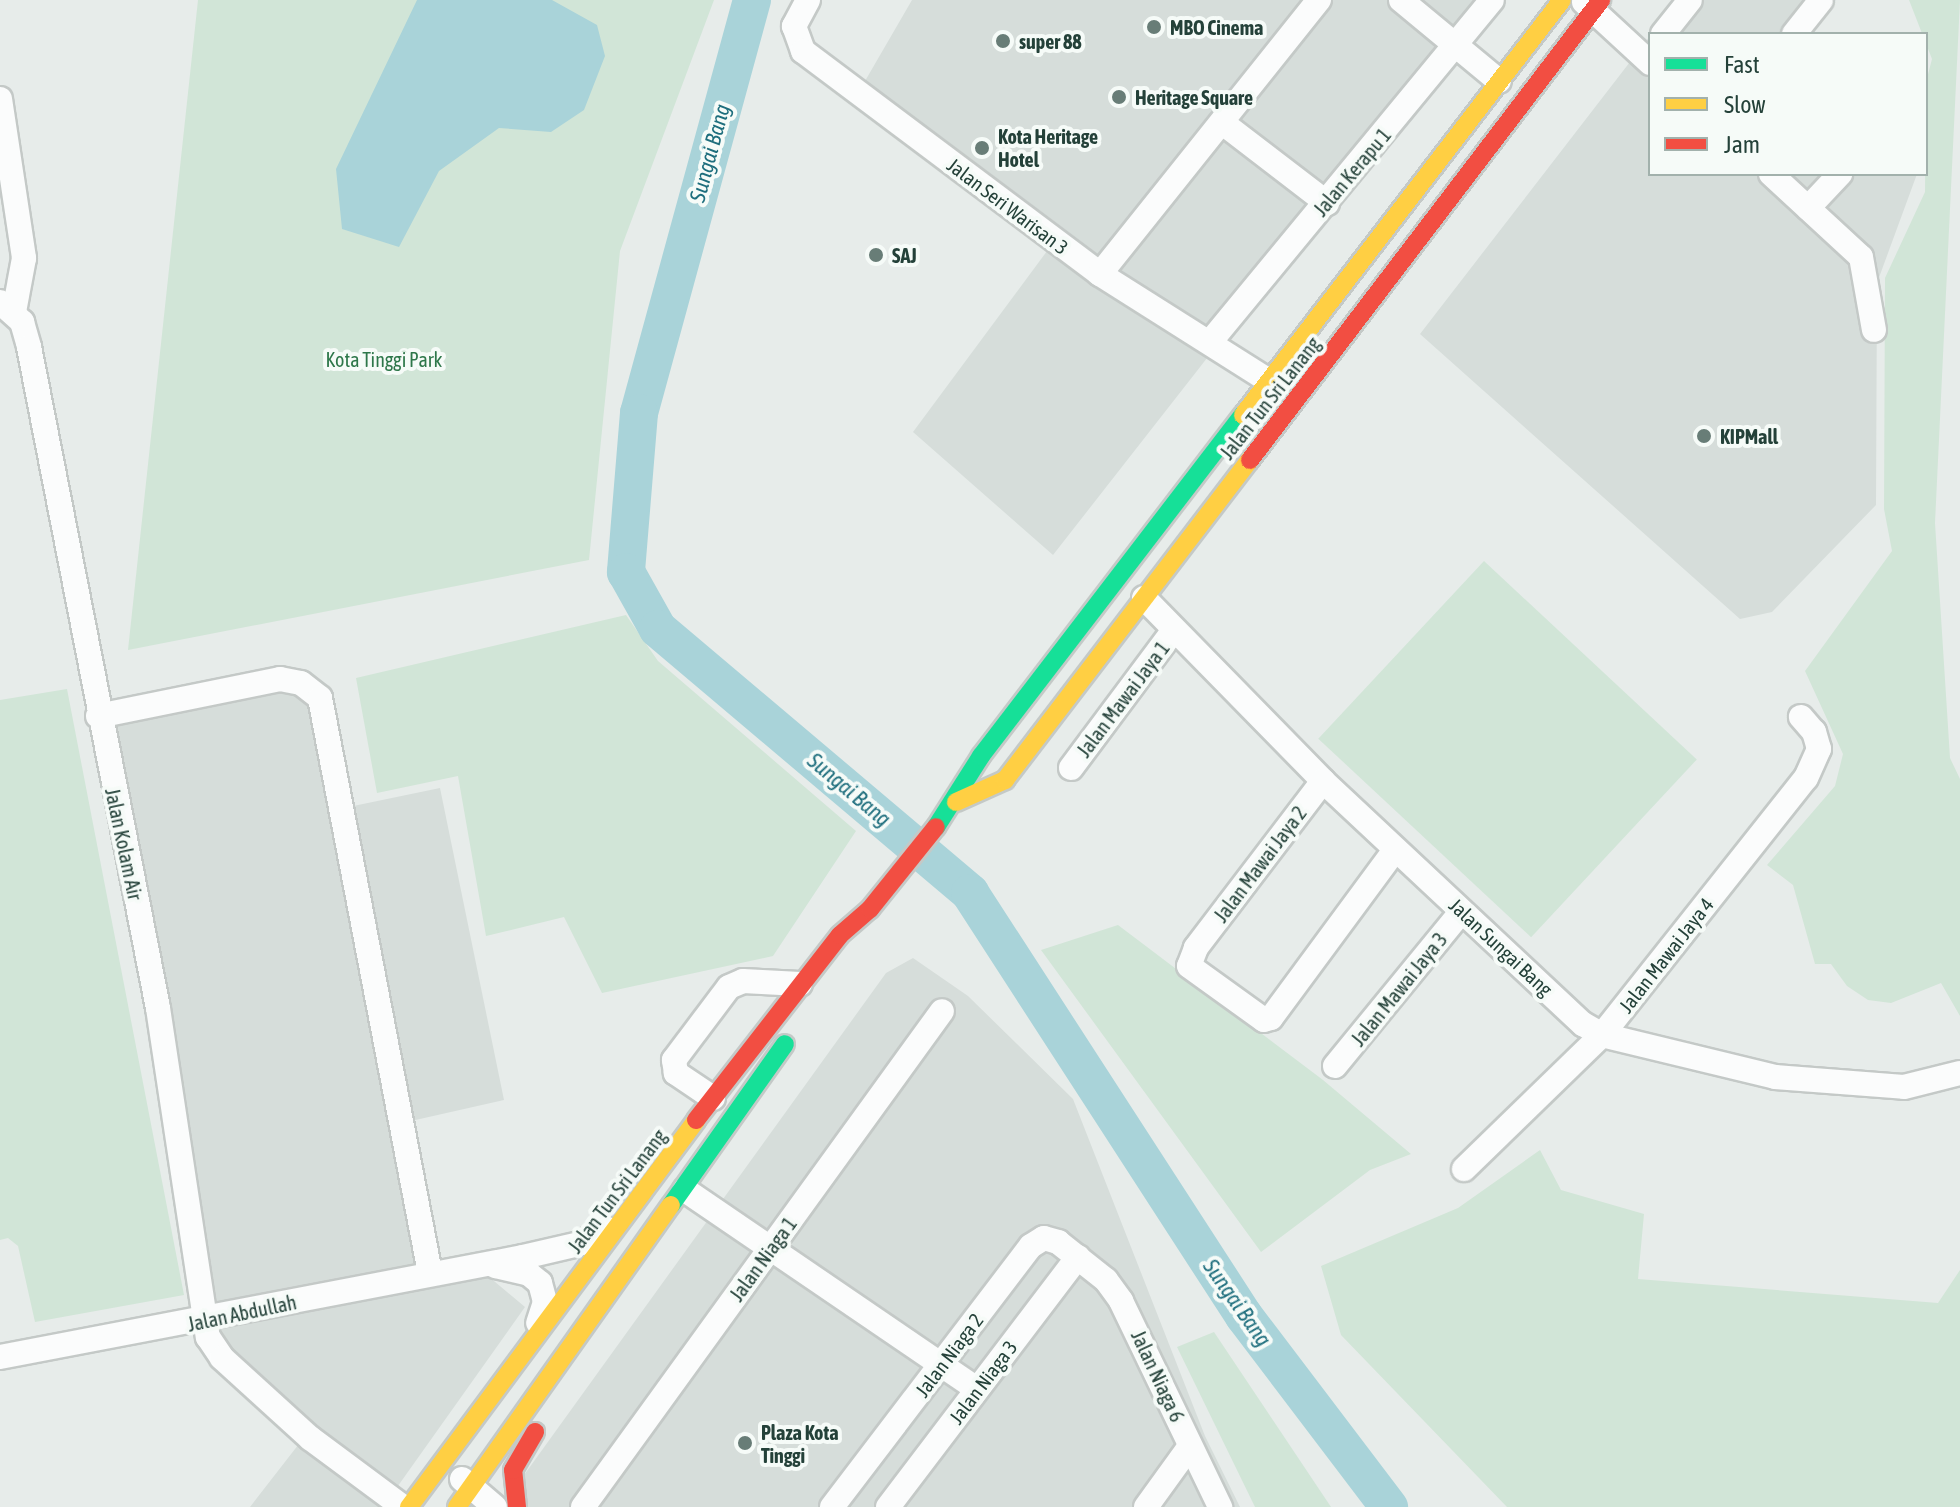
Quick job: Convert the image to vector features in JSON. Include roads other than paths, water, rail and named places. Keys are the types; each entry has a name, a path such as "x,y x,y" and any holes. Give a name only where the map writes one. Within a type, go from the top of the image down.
{"main road":[{"name":"Jalan Tun Sri Lanang","path":"406,1507 713,1098 854,945 870,909 956,802 981,756 1562,0"},
{"name":"Jalan Tun Sri Lanang","path":"956,802 1005,780 1592,4"},
{"path":"462,1502 794,1032"},
{"path":"517,1507 512,1482 518,1459 602,1337 606,1301"}],"street":[{"name":"Jalan Seri Warisan 3","path":"808,0 794,26 803,51 1100,274 1269,381"},
{"path":"1100,274 1224,124 1319,0"},
{"path":"1401,0 1499,81"},
{"name":"Jalan Kerapu 1","path":"1210,342 1458,47 1492,0"},
{"path":"1665,32 1690,0"},
{"path":"1796,32 1821,0"},
{"path":"1592,4 1648,57"},
{"name":"Jalan Kolam Air","path":"0,99 24,258 7,307 29,347 98,716 158,1008 203,1321 222,1358 310,1438 406,1507"},
{"path":"1224,124 1327,203"},
{"path":"1773,176 1865,264 1874,330"},
{"path":"1808,208 1838,176"},
{"name":"Jalan Sungai Bang","path":"1144,598 1395,850 1602,1035 1775,1077 1904,1087 1960,1073"},
{"name":"Jalan Mawai Jaya 1","path":"1071,768 1174,630"},
{"path":"98,716 280,679 301,683 320,698 430,1273"},
{"name":"Jalan Mawai Jaya 4","path":"1464,1169 1602,1035 1806,778 1819,749 1814,732 1801,717"},
{"name":"Jalan Mawai Jaya 2","path":"1323,781 1196,948 1189,966 1268,1019 1395,850"},
{"name":"Jalan Mawai Jaya 3","path":"1335,1066 1462,911"},
{"path":"713,1098 676,1073 674,1060 729,987 743,981 810,990"},
{"name":"Jalan Niaga 1","path":"583,1507 942,1011"},
{"path":"685,1190 977,1389"},
{"name":"Jalan Abdullah","path":"0,1357 203,1321 579,1244 629,1212"},
{"name":"Jalan Niaga 2","path":"832,1507 1037,1241 1051,1239 1078,1257"},
{"name":"Jalan Niaga 3","path":"888,1507 1078,1257"},
{"name":"Jalan Niaga 6","path":"1078,1257 1106,1280 1121,1301 1220,1507"},
{"name":"Jalan Abdullah","path":"483,1263 529,1274 543,1288 542,1310 522,1353"},
{"path":"1146,1507 1190,1446"},
{"path":"434,1472 462,1502 495,1507"}],"water":[{"path":"417,0 552,0 597,25 605,56 584,110 551,132 499,128 439,171 399,247 342,229 336,169"}],"waterway":[{"name":"Sungai Bang","path":"752,0 639,413 626,572 658,629 970,893 1244,1316 1389,1507"}],"place":[{"name":"MBO Cinema","path":"1154,27"},
{"name":"super 88","path":"1003,41"},
{"name":"Heritage Square","path":"1119,97"},
{"name":"Kota Heritage Hotel","path":"982,148"},
{"name":"SAJ","path":"876,255"},
{"name":"KIPMall","path":"1704,436"},
{"name":"Plaza Kota Tinggi","path":"745,1443"}],"park label":[{"name":"Kota Tinggi Park","path":"384,359"}]}
